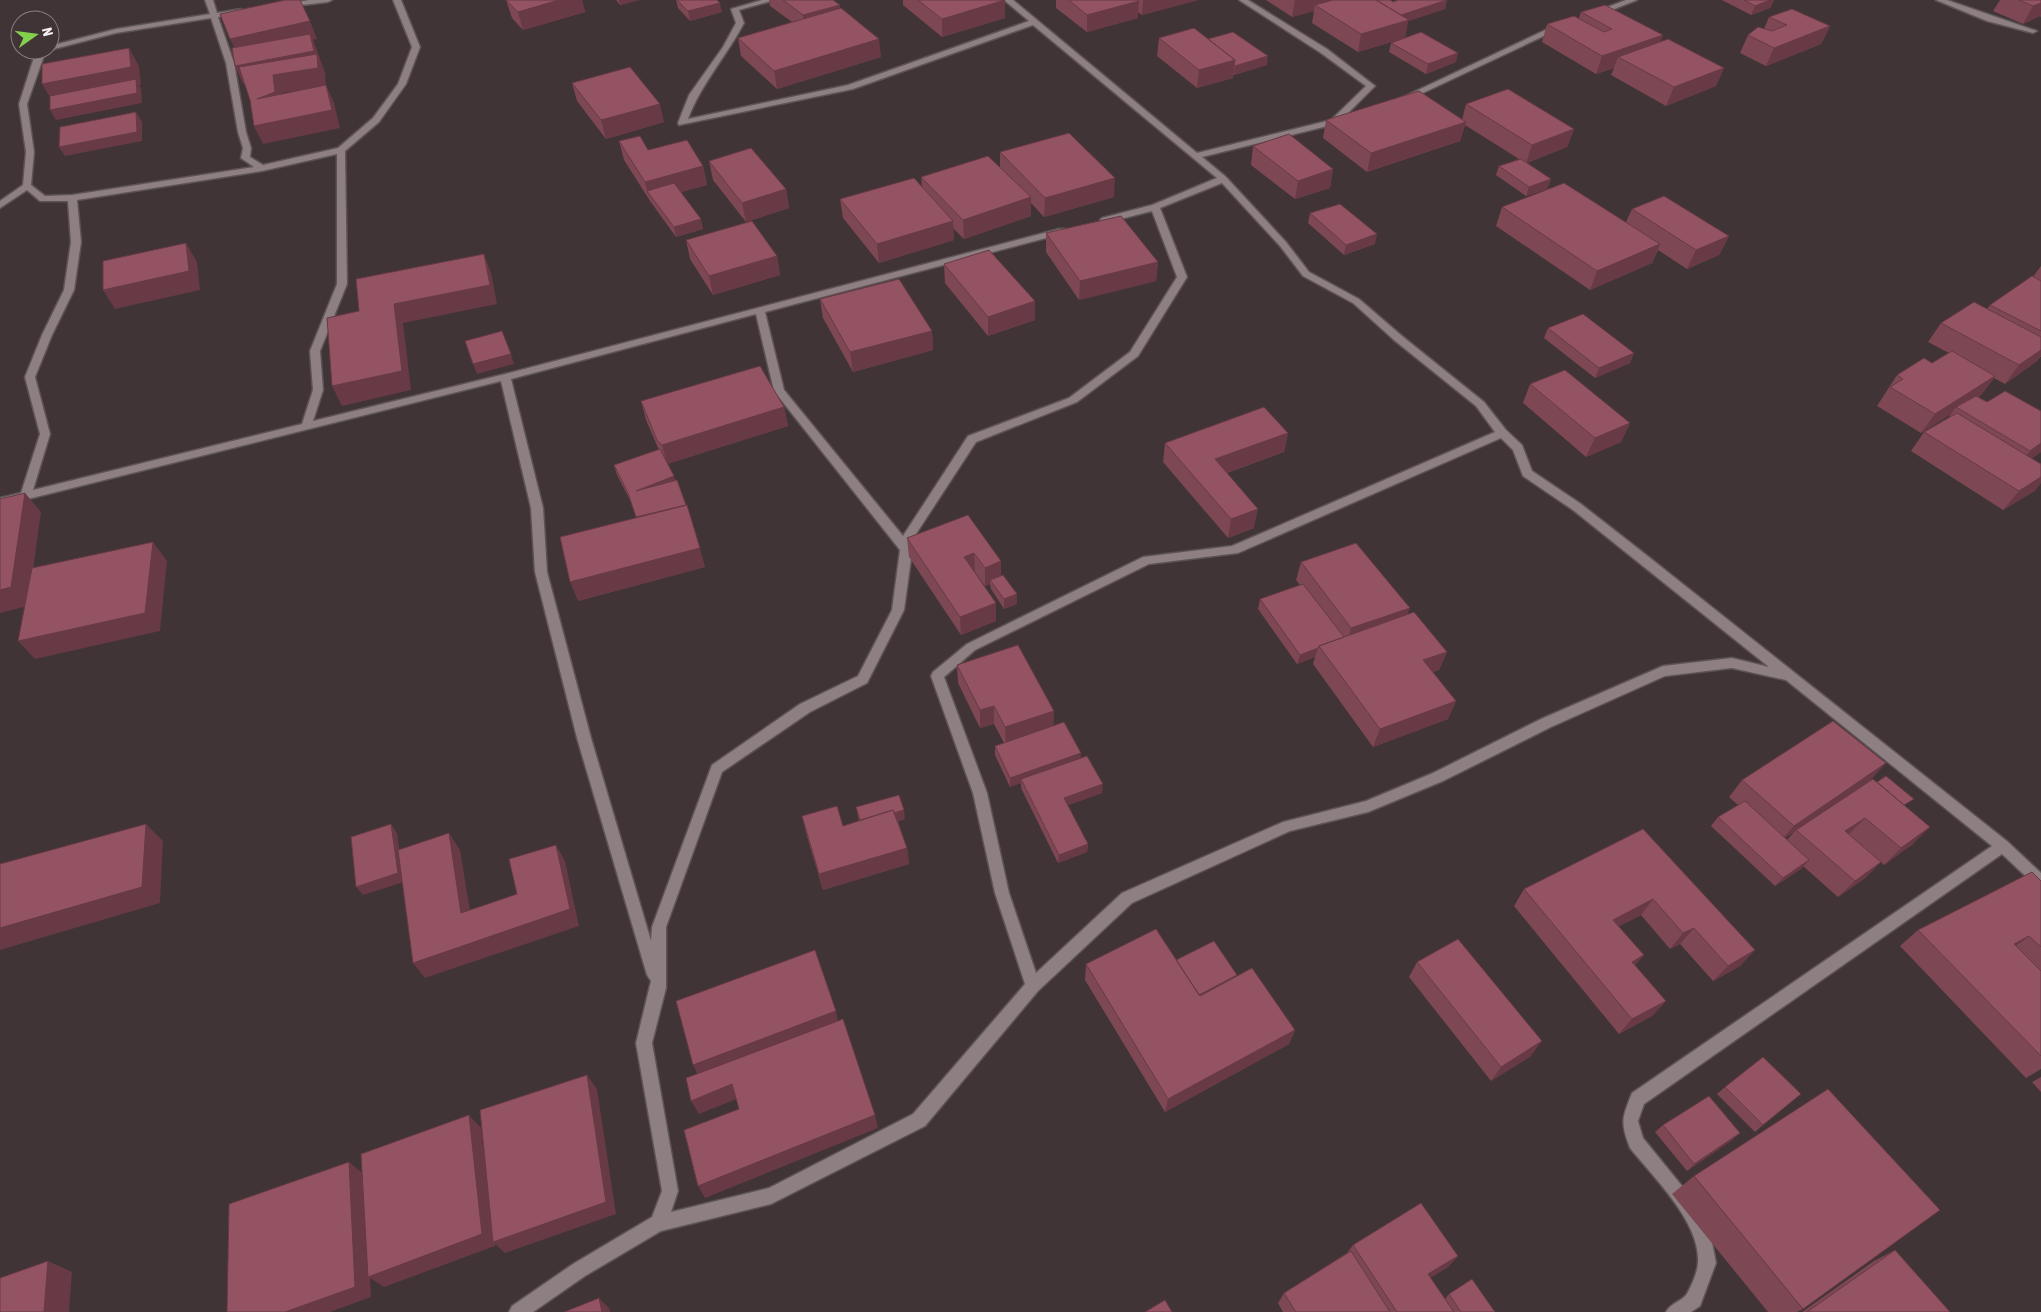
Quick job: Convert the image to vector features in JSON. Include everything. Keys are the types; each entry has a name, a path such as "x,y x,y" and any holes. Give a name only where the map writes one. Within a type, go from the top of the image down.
{"street":[{"path":"209,0 230,63 246,148 246,158 262,168"},
{"path":"280,6 328,0"},
{"path":"27,186 43,199 72,198 262,168 341,150 376,120 402,84 409,69 416,47 397,0"},
{"path":"771,0 736,9 740,23 727,47 693,95 682,123 850,87 1034,22"},
{"path":"1008,0 1223,178 1306,274 1356,301 1398,338 1480,404 1502,433 1518,448 1527,473 1584,512 2003,846 2041,882"},
{"path":"1243,0 1324,51 1371,86 1334,122"},
{"path":"1590,15 1632,0"},
{"path":"1940,0 1990,19 2033,31"},
{"path":"60,45 116,31 252,10"},
{"path":"1398,101 1564,25"},
{"path":"0,206 27,186 30,152 23,104 37,60"},
{"path":"1195,156 1350,118"},
{"path":"306,427 318,390 314,351 342,284 341,150"},
{"path":"1097,222 1155,207 1223,178"},
{"path":"26,495 45,434 30,377 47,335 69,290 76,242 72,198"},
{"path":"658,1224 670,1191 644,1043 658,988 658,927 717,769 805,708 863,679 898,610 908,537 972,439 1073,400 1134,354 1182,277 1155,207"},
{"path":"0,502 505,377 1068,230"},
{"path":"760,310 779,391 907,550"},
{"path":"505,377 537,508 541,572 584,738 658,988"},
{"path":"1033,986 1002,893 980,793 937,676 971,647 1147,560 1234,550 1502,433"},
{"path":"518,1312 579,1270 658,1224 771,1196 918,1120 1033,986 1127,898 1288,826 1368,806 1438,777 1546,723 1663,671 1732,663 1790,676"},
{"path":"1675,1312 1694,1300 1707,1263 1702,1237 1693,1213 1636,1142 1630,1121 1638,1099 2003,846"}],"building":[{"path":"285,0 300,0 310,21 230,39 220,14"},
{"path":"506,0 559,0 518,12"},
{"path":"677,0 717,0 720,3 688,11"},
{"path":"783,0 833,0 840,5 803,15"},
{"path":"918,0 1005,0 942,19"},
{"path":"1069,0 1138,0 1139,1 1087,15"},
{"path":"1333,0 1376,0 1409,20 1361,34 1315,5"},
{"path":"1376,0 1390,0 1393,2 1398,0 1447,0 1401,15"},
{"path":"1744,0 1770,0 1755,6"},
{"path":"2019,0 2041,0 2041,3 2033,6"},
{"path":"1605,5 1663,35 1602,56 1547,24 1574,16 1604,32 1612,29 1581,12"},
{"path":"841,8 879,39 774,71 738,38"},
{"path":"1792,9 1830,26 1774,48 1748,35 1758,27 1772,31 1787,25 1769,17"},
{"path":"1194,28 1235,60 1199,70 1159,38"},
{"path":"1233,32 1268,56 1235,66 1235,60 1208,39"},
{"path":"1421,32 1458,53 1428,64 1391,43"},
{"path":"310,34 314,51 235,66 232,48"},
{"path":"1668,39 1724,68 1674,87 1618,57"},
{"path":"129,48 131,67 42,84 42,64"},
{"path":"317,54 318,68 273,75 275,92 257,99 326,85 332,110 254,126 250,100 239,67"},
{"path":"630,67 660,104 601,120 572,83"},
{"path":"136,79 137,93 50,110 50,96"},
{"path":"1508,89 1574,129 1532,145 1466,104"},
{"path":"1419,91 1466,122 1371,153 1326,120"},
{"path":"136,112 137,132 59,147 60,127"},
{"path":"1069,133 1115,178 1045,198 1000,152"},
{"path":"1289,134 1333,169 1298,181 1253,146"},
{"path":"640,136 648,150 687,140 703,166 645,182 619,141"},
{"path":"751,148 786,189 742,203 709,161"},
{"path":"988,156 1031,197 963,220 921,177"},
{"path":"1521,159 1551,179 1529,187 1499,166"},
{"path":"914,178 953,221 877,244 840,199"},
{"path":"674,183 701,219 674,227 647,191"},
{"path":"1564,183 1660,244 1597,271 1502,207"},
{"path":"1664,196 1729,236 1696,250 1632,209"},
{"path":"1340,204 1377,234 1346,245 1310,213"},
{"path":"1121,216 1158,262 1080,281 1046,233"},
{"path":"752,221 777,256 709,276 686,240"},
{"path":"186,243 189,271 103,290 103,261"},
{"path":"989,250 1035,301 988,317 944,264"},
{"path":"484,254 490,285 394,304 402,371 332,386 327,318 359,311 356,279"},
{"path":"2032,276 2041,281 2041,331 1990,305"},
{"path":"899,279 932,331 850,352 820,299"},
{"path":"1974,302 2041,337 2041,350 2019,365 1941,323"},
{"path":"1583,314 1634,353 1599,368 1548,328"},
{"path":"502,331 511,354 473,364 465,341"},
{"path":"1952,351 1995,376 1935,414 1890,387 1903,379 1897,375 1924,358 1932,363"},
{"path":"760,366 784,407 662,445 657,440 641,401"},
{"path":"1565,370 1630,423 1595,438 1530,384"},
{"path":"2005,391 2041,411 2041,443 2030,451 1956,407 1976,396 1987,402"},
{"path":"1264,407 1288,433 1215,459 1258,509 1231,519 1165,443"},
{"path":"1957,413 2041,464 2041,477 2019,491 1924,432"},
{"path":"660,449 674,476 636,491 677,480 686,505 636,517 628,493 614,465"},
{"path":"25,493 11,587 0,590 0,499"},
{"path":"687,505 700,548 570,582 560,537"},
{"path":"968,515 1001,561 985,568 974,553 964,557 996,603 960,617 907,538"},
{"path":"153,542 145,613 18,641 32,568"},
{"path":"1356,543 1410,608 1351,628 1301,562"},
{"path":"1003,575 1017,594 1004,599 990,580"},
{"path":"1303,584 1344,637 1300,655 1260,599"},
{"path":"1414,612 1447,652 1423,660 1456,701 1380,729 1319,646"},
{"path":"1018,645 1054,711 1005,727 994,706 980,710 957,665"},
{"path":"1833,721 1886,763 1794,826 1742,780"},
{"path":"1064,722 1081,753 1010,778 995,746"},
{"path":"1087,756 1103,784 1064,798 1088,844 1059,855 1021,779"},
{"path":"1886,776 1914,799 1904,805 1877,782"},
{"path":"1873,779 1930,827 1901,848 1865,818 1845,831 1881,862 1855,881 1796,830"},
{"path":"899,795 904,810 894,813 893,810 860,820 856,807"},
{"path":"1745,801 1809,860 1783,878 1718,817"},
{"path":"837,806 843,826 893,810 907,848 819,874 802,816"},
{"path":"146,824 142,887 0,928 0,864"},
{"path":"391,824 398,873 356,887 351,837"},
{"path":"1643,829 1755,950 1728,966 1694,928 1683,933 1653,899 1613,920 1644,955 1632,962 1666,1001 1632,1019 1524,889"},
{"path":"449,833 461,913 517,894 509,859 556,845 570,909 413,963 398,850"},
{"path":"2032,872 2041,881 2041,947 2029,936 2014,944 2041,971 2041,1056 1918,930"},
{"path":"1156,929 1200,996 1252,968 1295,1030 1168,1099 1086,964"},
{"path":"1458,939 1542,1041 1501,1067 1417,962"},
{"path":"1214,941 1237,975 1199,995 1176,960"},
{"path":"815,950 836,1011 693,1065 676,1001"},
{"path":"843,1019 875,1115 698,1186 684,1130 739,1109 732,1084 691,1101 686,1078"},
{"path":"1763,1057 1801,1094 1763,1125 1725,1087"},
{"path":"587,1075 606,1202 493,1242 480,1110"},
{"path":"1828,1089 1940,1210 1803,1309 1694,1176"},
{"path":"1709,1096 1740,1133 1694,1164 1663,1125"},
{"path":"469,1115 482,1234 368,1277 361,1154"},
{"path":"349,1162 355,1287 285,1312 227,1312 229,1204"},
{"path":"1421,1203 1458,1256 1428,1274 1454,1312 1397,1312 1353,1245"},
{"path":"1895,1250 1950,1312 1807,1312"},
{"path":"1351,1251 1390,1312 1296,1312 1284,1293"},
{"path":"48,1261 44,1312 0,1312 0,1278"},
{"path":"1472,1279 1495,1312 1461,1312 1449,1294"},
{"path":"599,1298 602,1312 564,1312"},
{"path":"1165,1300 1172,1312 1145,1312"}]}
